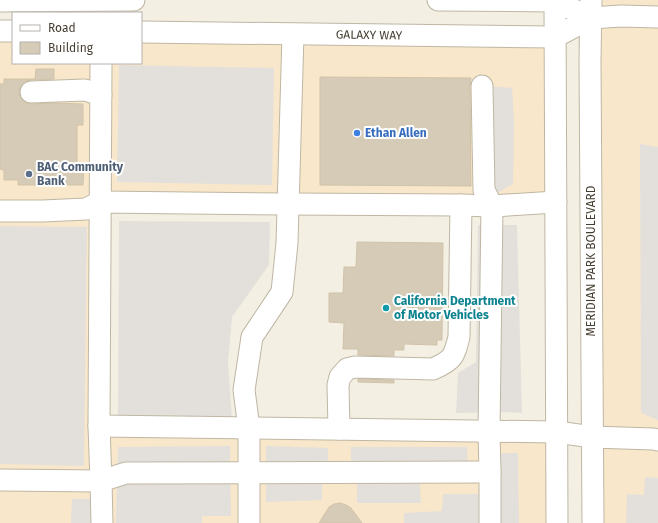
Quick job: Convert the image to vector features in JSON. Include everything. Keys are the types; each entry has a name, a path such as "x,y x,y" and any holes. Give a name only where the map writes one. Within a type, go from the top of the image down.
{"street":[{"path":"0,0 134,0"},
{"name":"GALAXY WAY","path":"438,0 555,0 621,16 658,17"},
{"path":"555,0 557,523"},
{"name":"GALAXY WAY","path":"142,32 555,38 591,9"},
{"name":"MERIDIAN PARK BOULEVARD","path":"591,9 590,61 593,523"},
{"path":"0,31 12,31"},
{"path":"249,523 249,428 244,390 252,337 282,292 287,243 293,34"},
{"path":"101,64 99,426 102,523"},
{"path":"482,86 484,190 492,206 489,432 490,523"},
{"path":"31,92 85,90 101,95"},
{"path":"0,210 43,211 86,209 100,202 492,206 556,202"},
{"path":"339,429 338,385 340,377 347,369 354,367 433,368 444,364 454,355 459,337 461,205"},
{"path":"99,426 557,432 592,437 658,440"},
{"path":"0,480 101,481 126,473 490,472"}],"shaded area":[{"path":"591,0 658,0 658,523 593,523"},
{"path":"0,31 12,31 12,64 142,64 142,32 555,37 556,202 100,202 99,426 557,432 557,523 0,523"},
{"path":"119,65 274,68 272,185 117,182"},
{"path":"487,86 512,88 514,121 513,184 494,195"},
{"path":"640,144 658,147 658,420 641,413"},
{"path":"119,221 270,222 269,265 232,317 228,363 232,418 118,415"},
{"path":"478,225 517,225 522,413 456,413 458,373 476,362"},
{"path":"0,226 87,227 84,466 0,464"},
{"path":"230,446 231,516 202,516 202,523 116,523 118,447"},
{"path":"266,446 328,448 328,465 322,465 322,500 266,502"},
{"path":"351,447 467,447 468,466 419,476 421,503 357,503 357,465 351,465"},
{"path":"499,453 518,453 519,523 404,523 404,513 442,511 443,494 499,494"},
{"path":"645,477 658,478 658,523 626,523 627,494 644,495"},
{"path":"72,499 92,499 92,523 71,523"}],"building":[{"path":"36,69 54,69 54,79 31,80 24,82 19,92 21,98 25,102 31,104 83,104 83,125 77,125 77,165 84,165 83,185 18,185 18,180 4,180 4,170 0,169 0,84 4,84 4,79 35,79"},
{"path":"320,77 471,78 471,186 320,185"},
{"name":"California Department of Motor Vehicles","path":"357,242 443,243 442,340 437,340 437,345 404,344 404,350 394,350 394,356 358,355 358,349 343,349 344,323 329,322 329,293 343,293 344,267 356,267"},
{"path":"358,379 394,380 394,383 358,382"},
{"path":"340,503 351,508 362,523 319,523 329,507"}],"place":[{"name":"Ethan Allen","path":"357,133"},
{"name":"BAC Community Bank","path":"29,174"},
{"name":"California Department of Motor Vehicles","path":"386,308"}]}
